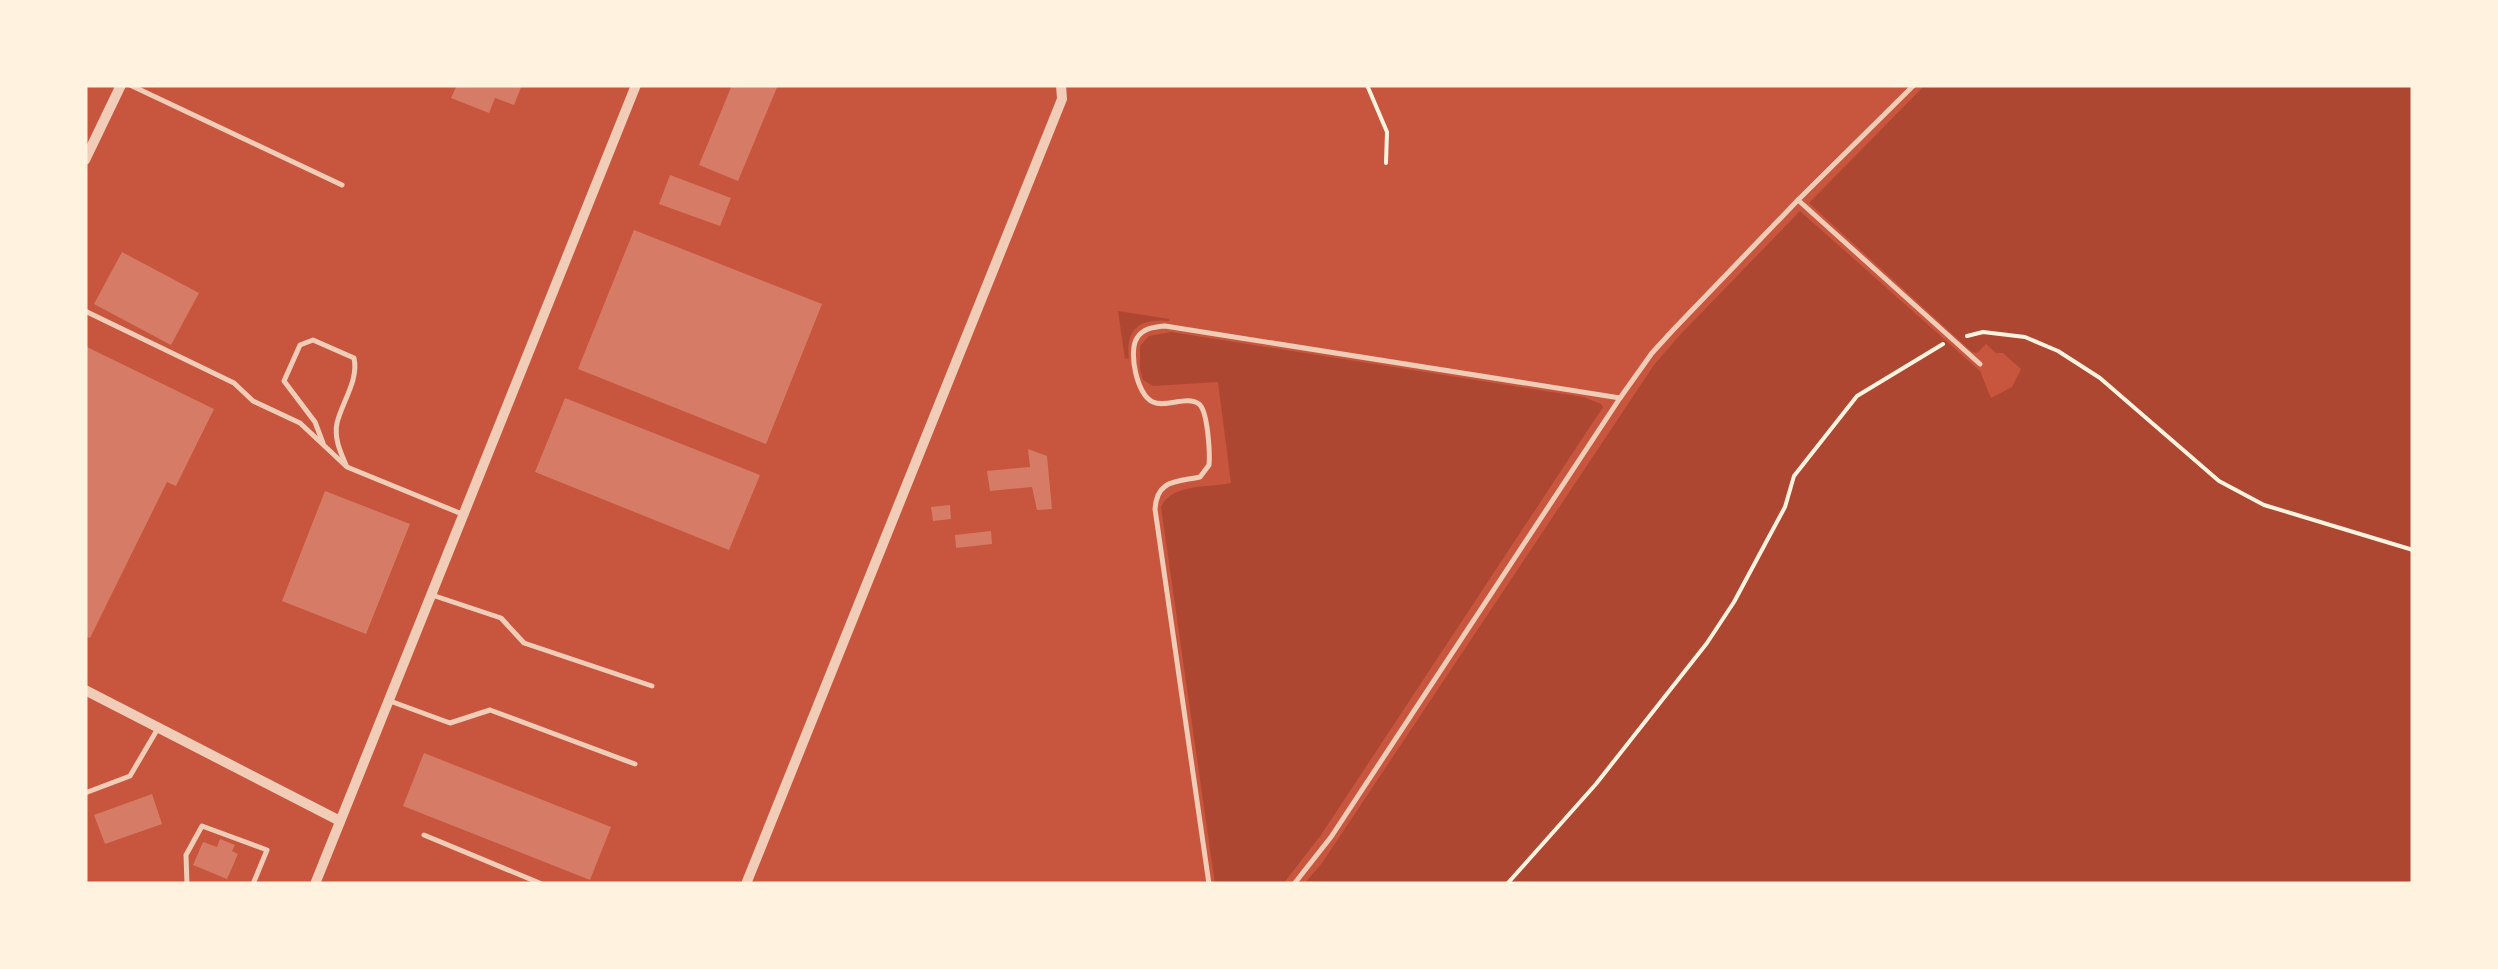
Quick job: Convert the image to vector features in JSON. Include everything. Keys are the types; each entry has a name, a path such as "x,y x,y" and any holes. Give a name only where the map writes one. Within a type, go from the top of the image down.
{"street":[{"path":"85,160 121,85"},
{"path":"315,884 636,85"},
{"path":"746,884 1062,99 1061,85"},
{"path":"85,690 340,821"}],"lane":[{"path":"130,85 342,185"},
{"path":"1294,884 1331,837 1652,353 1914,85"},
{"path":"1798,200 1980,364"},
{"path":"85,312 234,383 254,401 300,423 347,467 464,515"},
{"path":"1210,884 1155,508 1163,487 1200,477 1209,465 1204,412 1198,403 1161,404 1144,397 1134,353 1138,335 1165,326 1620,398"},
{"path":"324,446 315,422 284,380 300,344 313,340 354,358 356,368 336,427 338,448 347,467"},
{"path":"432,595 501,618 524,642 652,686"},
{"path":"390,702 450,722 490,710 635,764"},
{"path":"85,793 130,776 158,728"},
{"path":"186,884 186,855 202,826 268,850 254,884"},
{"path":"424,835 542,884"}],"path":[{"path":"1367,85 1386,132 1386,162"},
{"path":"1507,884 1596,784 1707,643 1734,602 1785,507 1794,476 1857,396 1952,340 1983,332 2025,338 2058,351 2100,378 2218,481 2264,505 2413,550"}],"shaded area":[{"path":"1925,85 2413,85 2413,884 1304,884 1322,863 1654,365 1800,211 1980,371 1991,398 2012,387 2021,369 1986,344 1977,353 1972,352 1809,203"},
{"path":"1118,311 1169,321 1150,321 1137,327 1130,339 1129,358 1125,359"},
{"path":"1171,332 1583,397 1603,407 1321,835 1283,884 1215,884 1161,507 1166,499 1182,490 1231,483 1218,382 1153,386 1143,380 1140,346 1149,336"}],"building":[{"path":"457,85 522,85 514,105 495,98 489,113 451,98"},
{"path":"732,85 778,85 738,181 699,165"},
{"path":"670,175 731,198 720,226 659,204"},
{"path":"634,230 822,304 766,444 578,369"},
{"path":"122,252 199,293 171,345 94,304"},
{"path":"85,346 214,409 176,486 167,482 90,638 85,636"},
{"path":"565,398 760,475 729,550 535,472"},
{"path":"1028,449 1047,456 1052,509 1037,510 1032,487 990,491 987,471 1030,467"},
{"path":"325,491 410,524 366,634 282,601"},
{"path":"950,505 951,519 933,521 931,507"},
{"path":"991,531 992,544 956,548 955,535"},
{"path":"424,753 611,827 590,880 403,806"},
{"path":"152,794 162,824 105,844 94,815"},
{"path":"220,839 235,845 232,851 238,854 227,879 193,865 203,842 217,847"}]}
